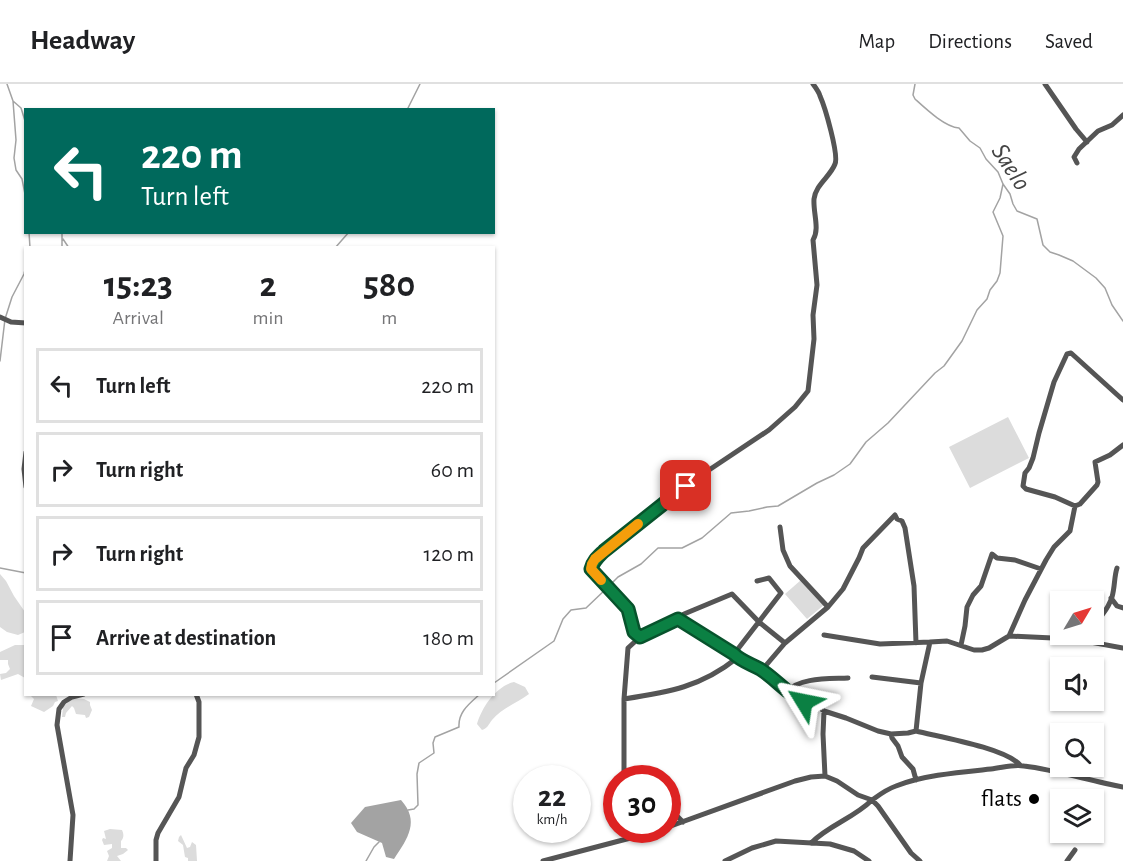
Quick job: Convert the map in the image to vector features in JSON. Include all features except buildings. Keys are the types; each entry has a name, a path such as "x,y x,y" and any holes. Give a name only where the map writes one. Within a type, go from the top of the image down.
{"street":[{"path":"640,637 634,632 628,609 591,569 595,559 686,486 768,430 795,407 808,391 817,285 813,240 816,235 814,198 817,189 837,162 835,144 821,97 813,84"},
{"path":"1045,84 1087,142"},
{"path":"1077,163 1074,157 1079,149 1098,131 1112,125 1123,115"},
{"path":"0,317 11,322 24,323"},
{"path":"1075,506 1055,496 1026,489 1023,486 1054,382 1067,354 1071,353 1122,397"},
{"path":"1075,506 1080,504 1097,484 1095,462 1110,455 1123,445"},
{"path":"1009,636 1054,546 1070,531 1075,506"},
{"path":"762,670 785,643 828,607 843,589 863,548 895,515 902,521 904,528 914,586 916,643"},
{"path":"780,527 783,550 790,566 828,607"},
{"path":"961,645 967,607 981,586 992,554 997,558 1015,560 1041,569"},
{"path":"1104,612 1112,598 1117,568"},
{"path":"624,699 678,689 722,670 736,656 781,592 769,578 757,581"},
{"path":"624,765 624,699 628,648 640,637 684,614 732,594 759,622 785,643"},
{"path":"1112,598 1117,606 1123,608"},
{"path":"678,619 762,670 793,697 824,711 891,734 908,734 916,731 986,748 1020,765"},
{"path":"824,635 880,644 947,641 974,650 986,649 1009,636 1050,637"},
{"path":"916,731 921,683 930,642"},
{"path":"1104,644 1123,648"},
{"path":"872,677 921,683"},
{"path":"787,692 791,687 810,680 848,678"},
{"path":"70,861 73,815 57,725 64,702 76,696"},
{"path":"156,861 158,833 179,797 186,768 194,756 199,737 199,702 197,696"},
{"path":"824,711 825,776"},
{"path":"891,734 902,757 913,769 916,780"},
{"path":"811,843 820,834 895,786 916,780 1020,765 1123,787"},
{"path":"682,822 795,781 825,776 858,795 872,800 920,861"},
{"path":"725,861 752,848 776,841 830,844 854,851 869,861"},
{"path":"543,861 612,843"},
{"path":"1067,861 1075,850"}],"shaded area":[{"path":"1008,417 1029,458 970,488 949,447"},
{"path":"0,574 24,611 24,632 18,635 0,627"},
{"path":"801,580 824,605 807,619 785,594"},
{"path":"15,645 24,645 24,677 18,674 1,680 0,674 10,669 8,660 0,660 0,652"},
{"path":"514,682 525,687 529,694 500,712 482,730 477,724 482,711 496,693 507,684"},
{"path":"31,696 56,696 58,701 44,712 31,706 34,699"},
{"path":"73,698 90,702 92,710 89,717 76,714 72,706 65,717 62,717 63,707"},
{"path":"401,800 407,808 411,822 404,844 394,859 386,857 382,843 357,832 351,823 365,807"},
{"path":"110,829 123,831 121,848 128,850 117,856 121,861 107,861 109,856 107,851 112,848 112,844 104,845 102,840 106,839 104,831"},
{"path":"181,835 187,848 192,842 196,845 197,861 188,861 185,857 183,845 178,841"}],"waterway":[{"path":"7,84 13,101 21,108 24,118"},
{"path":"408,108 420,84"},
{"name":"Saelo","path":"915,84 913,95 915,99 942,121 959,128 970,141 980,148 998,172 1017,211 1037,219 1043,245 1050,252 1073,261 1096,278 1105,288 1112,305 1123,321"},
{"path":"13,101 16,140 14,158 24,189"},
{"path":"610,585 618,577 641,564 658,548 682,548 702,538 731,513 778,506 850,464 866,442 944,366 962,341 977,310 987,299 997,281 1000,273 1003,236 993,212 1000,198 1003,184"},
{"path":"29,234 30,246"},
{"path":"62,234 62,246"},
{"path":"337,246 347,234"},
{"path":"63,239 68,246"},
{"path":"0,361 5,319 12,297 24,274"},
{"path":"0,568 24,573"},
{"path":"495,682 554,641 563,619 571,610 586,608 607,588"},
{"path":"408,810 418,805 419,763 434,753 435,737 459,727 462,713 478,696"},
{"path":"366,861 379,842"}],"slow traffic":[{"path":"601,580 591,569 595,559 638,524"}],"place":[{"name":"flats","path":"1034,799"}],"route":[{"path":"686,486 604,551 595,559 591,569 628,609 634,632 640,637 678,619 738,658 762,670 793,697 804,702"}]}
